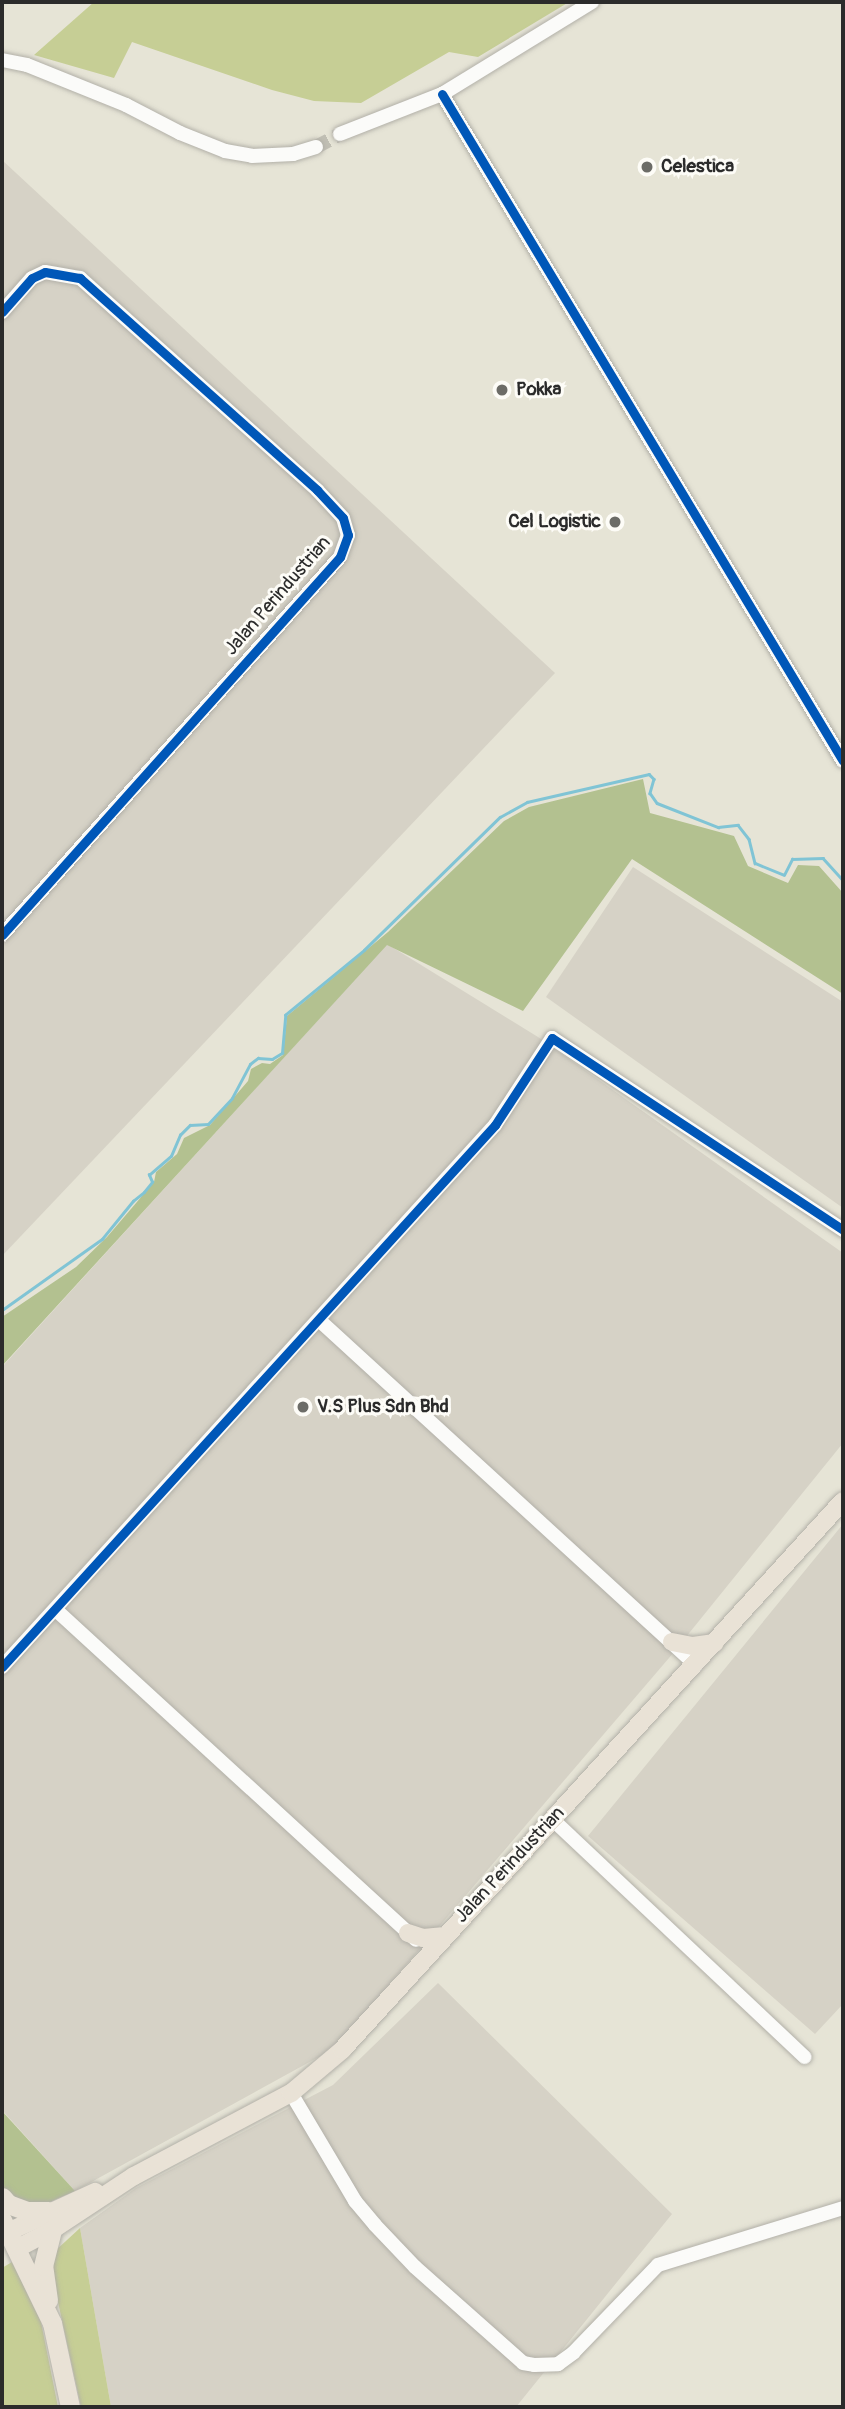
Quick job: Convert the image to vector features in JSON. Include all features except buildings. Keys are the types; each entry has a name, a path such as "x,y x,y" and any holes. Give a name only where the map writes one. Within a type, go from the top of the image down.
{"highway":[{"path":"2,2197 8,2204 50,2220 43,2266 70,2407"},
{"path":"6,2239 52,2323"}],"main road":[{"name":"Jalan Perindustrian","path":"6,2239 50,2220 291,2093 342,2050 843,1501"},
{"path":"671,1642 693,1646 715,1643"},
{"path":"408,1933 423,1938 445,1936"}],"street":[{"path":"340,134 442,94 592,2"},
{"path":"2,60 27,65 114,100 180,133 225,151 252,156 293,154 316,146"},
{"path":"442,94 843,761"},
{"name":"Jalan Perindustrian","path":"2,312 32,278 38,275 58,272 80,278 317,490 343,518 348,535 340,557 2,935"},
{"path":"2,1667 495,1125 552,1038 843,1230"},
{"path":"319,1320 696,1665"},
{"path":"55,1610 430,1953"},
{"path":"552,1819 805,2057"},
{"path":"291,2093 355,2201 375,2225 415,2267 523,2363 558,2364 573,2353 658,2265 843,2208"}],"shaded area":[{"path":"2,160 555,673 2,1256"},
{"path":"633,867 843,1002 843,1208 546,997"},
{"path":"387,944 538,1037 843,1253 843,1443 669,1658 335,2048 75,2191 2,2110 2,1367"},
{"path":"843,1524 843,2004 815,2034 588,1836"},
{"path":"438,1983 672,2214 516,2407 111,2407 80,2228 136,2188 333,2085"}],"green space":[{"path":"94,2 569,2 478,57 449,52 361,103 314,101 272,90 132,42 114,78 34,55"},
{"path":"643,779 650,813 734,836 748,866 788,883 798,865 819,866 843,893 843,994 632,859 523,1011 387,945 2,1366 2,1317 76,1267 107,1237 154,1182 156,1172 177,1154 184,1138 210,1125 248,1081 251,1069 262,1063 270,1064 283,1055 287,1016 388,932 504,821 529,807"},
{"path":"2,2111 75,2191 36,2208 2,2191"},
{"path":"80,2228 111,2407 81,2407 51,2270 54,2252"},
{"path":"12,2262 41,2322 58,2407 2,2407 2,2268"}],"waterway":[{"path":"2,1310 102,1239 152,1182 149,1175 171,1156 180,1135 190,1125 208,1124 232,1098 250,1064 258,1058 272,1059 282,1053 285,1015 364,950 500,817 527,802 649,774 654,779 650,793 657,803 718,827 738,825 749,839 755,863 784,875 792,859 823,858 843,880"}],"tunnel":[{"path":"316,147 340,134"}],"cycle path":[{"path":"442,94 843,761"},
{"path":"2,312 32,278 45,272 80,278 317,490 343,518 348,535 340,557 2,935"},
{"path":"2,1667 495,1125 552,1038 843,1230"}],"place":[{"name":"Celestica","path":"647,167"},
{"name":"Pokka","path":"502,390"},
{"name":"Cel Logistic","path":"615,522"},
{"name":"V.S Plus Sdn Bhd","path":"303,1407"}]}
